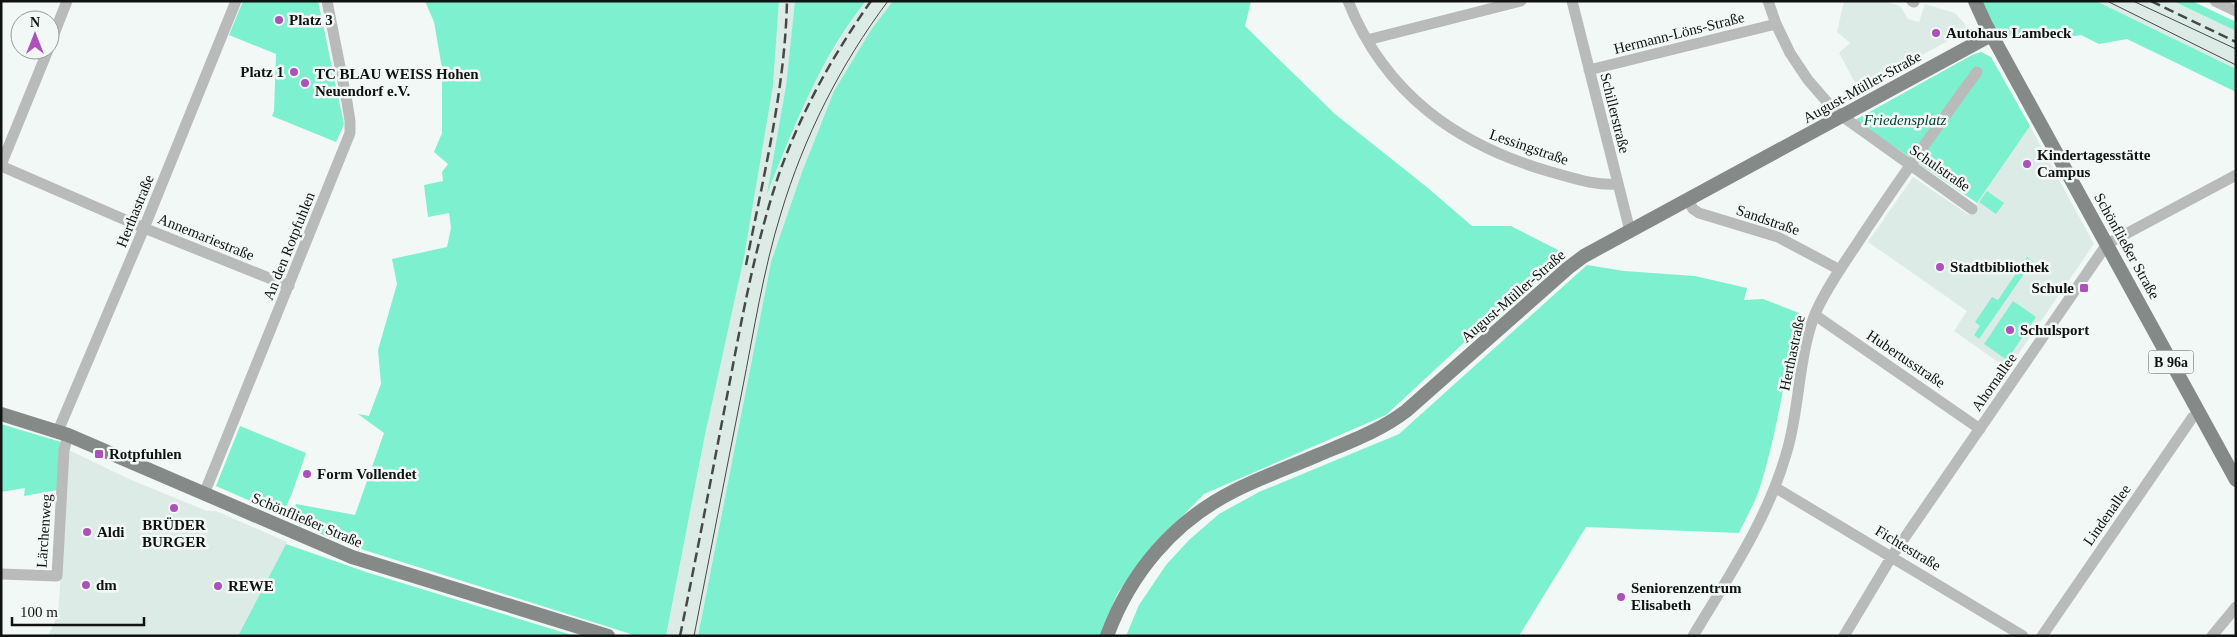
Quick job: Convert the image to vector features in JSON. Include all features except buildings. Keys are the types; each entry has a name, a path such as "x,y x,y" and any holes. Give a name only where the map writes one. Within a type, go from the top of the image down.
{"main road":[{"name":"Schönfließer Straße","path":"1975,1 1991,35 2236,480"},
{"name":"August-Müller-Straße","path":"1107,636 1122,600 1139,572 1170,536 1194,517 1234,491 1372,432 1396,419 1584,256 1991,35"},
{"name":"Schönfließer Straße","path":"1,414 63,433 352,557 608,636"}],"street":[{"path":"60,19 67,1"},
{"name":"Herthastraße","path":"63,433 236,1"},
{"name":"An den Rotpfuhlen","path":"204,494 351,129 327,1"},
{"name":"Lessingstraße","path":"1348,1 1367,40 1387,70 1407,93 1437,119 1466,138 1498,154 1534,167 1597,184 1618,184"},
{"path":"1367,40 1520,1"},
{"name":"Schillerstraße","path":"1572,1 1630,231"},
{"name":"Schulstraße","path":"1768,1 1776,24 1798,66 1817,91 1841,116 1972,209"},
{"path":"2215,1 2236,11"},
{"name":"Hermann-Löns-Straße","path":"1589,70 1776,24"},
{"path":"1,166 44,60"},
{"name":"Herthastraße","path":"1693,636 1756,531 1776,488 1789,443 1807,346 1815,315 1840,270 1909,166 1976,72"},
{"name":"Annemariestraße","path":"1,166 144,228 289,286"},
{"name":"Ahornallee","path":"1844,636 1892,556 2107,244 2236,175"},
{"name":"Sandstraße","path":"1688,200 1693,209 1699,213 1778,237 1840,270"},
{"name":"Hubertusstraße","path":"1815,315 1980,428"},
{"name":"Lindenallee","path":"2042,636 2192,418 2199,413"},
{"name":"Lärchenweg","path":"1,574 57,576 64,450 63,433"},
{"name":"Fichtestraße","path":"1776,488 2023,636"},
{"path":"2212,636 2236,606"}],"shaded area":[{"path":"779,1 795,1 795,4 786,86 768,191 814,82 855,15 866,1 893,1 871,30 834,91 802,172 771,262 698,636 666,636 773,86"},
{"path":"1844,1 1885,1 1900,6 1908,19 1919,22 1925,4 1955,13 1965,24 1966,31 1859,90 1839,53 1850,43 1837,32"},
{"path":"2096,1 2173,1 2236,31 2236,69"},
{"path":"2030,126 2094,244 2008,369 1954,331 1967,311 1868,242 1913,177 1969,215"},
{"path":"69,450 129,479 207,511 216,511 287,542 238,636 48,636 58,615"}],"green space":[{"name":"TC BLAU WEISS Hohen Neuendorf e.V.","path":"243,1 318,1 344,124 336,142 272,116 274,111 276,54 229,35"},
{"path":"425,1 779,1 773,86 744,257 705,435 666,636 637,636 364,550 323,535 292,520 296,504 355,515 384,433 358,414 369,416 381,384 378,350 397,284 392,259 447,247 451,228 449,213 428,217 424,185 443,181 442,172 448,164 434,152 442,133 442,68 434,22"},
{"path":"795,1 866,1 835,46 809,94 767,194 786,86"},
{"path":"893,1 1251,1 1245,26 1335,114 1428,188 1472,226 1511,226 1562,252 1386,415 1204,494 1151,548 1117,594 1101,636 698,636 771,262 802,172 834,91 871,30"},
{"path":"1977,1 2096,1 2236,69 2236,92 2127,39 2099,44 2081,35 2053,40 2010,36 1997,41"},
{"path":"2173,1 2192,1 2236,22 2236,31"},
{"name":"Friedensplatz","path":"1981,52 1991,57 2030,126 1977,203 1855,120 1972,55"},
{"path":"1987,191 2004,203 1996,214 1979,202"},
{"path":"2027,257 2033,261 1979,339 1974,335 1980,326 1975,322 1992,297 1998,300"},
{"path":"1587,265 1624,271 1695,276 1747,288 1744,300 1763,299 1799,313 1777,423 1766,466 1756,499 1739,533 1586,527 1519,636 1126,636 1139,605 1166,565 1189,540 1219,514 1259,492 1399,434"},
{"name":"Schulsport","path":"2013,301 2036,317 2007,360 1984,344"},
{"path":"1,424 61,442 58,490 24,496 25,488 1,492"},
{"path":"240,426 306,453 291,496 282,515 216,486"},
{"path":"286,544 366,572 575,636 238,636"}],"tram line":[{"path":"694,636 759,301 781,213 812,129 825,102 854,50 888,1"},
{"path":"2107,1 2236,65"},
{"path":"2133,1 2236,49"}],"railway":[{"path":"746,265 778,101 787,1"},
{"path":"680,636 744,309 770,201 797,128 819,84 871,1"},
{"path":"2151,1 2236,42"}],"place":[{"name":"Platz 3","path":"279,20"},
{"name":"Autohaus Lambeck","path":"1936,33"},
{"name":"Platz 1","path":"294,72"},
{"name":"TC BLAU WEISS Hohen Neuendorf e.V.","path":"305,83"},
{"name":"Kindertagesstätte Campus","path":"2027,164"},
{"name":"Stadtbibliothek","path":"1940,267"},
{"name":"Schule","path":"2084,288"},
{"name":"Schulsport","path":"2010,330"},
{"name":"Rotpfuhlen","path":"99,454"},
{"name":"Form Vollendet","path":"307,474"},
{"name":"BRÜDER BURGER","path":"174,508"},
{"name":"Aldi","path":"87,532"},
{"name":"dm","path":"86,585"},
{"name":"REWE","path":"218,586"},
{"name":"Seniorenzentrum Elisabeth","path":"1621,597"}]}
